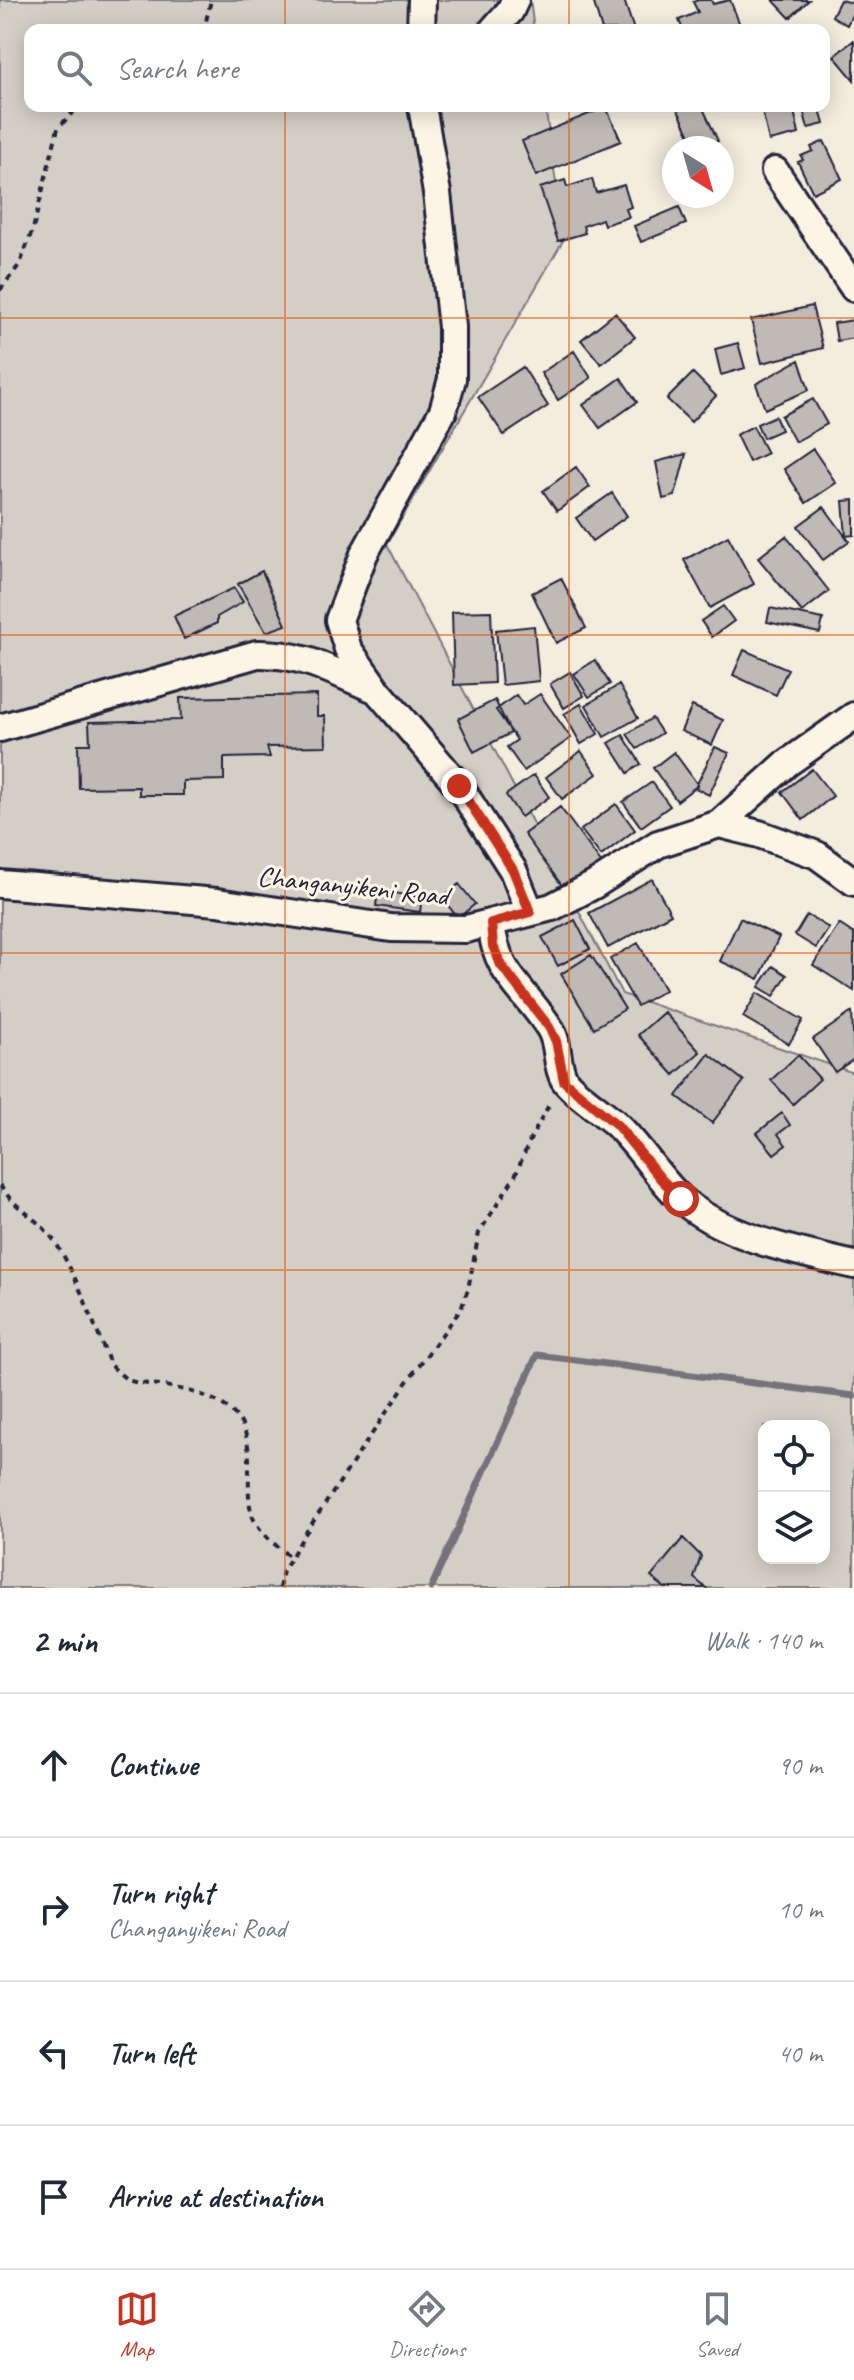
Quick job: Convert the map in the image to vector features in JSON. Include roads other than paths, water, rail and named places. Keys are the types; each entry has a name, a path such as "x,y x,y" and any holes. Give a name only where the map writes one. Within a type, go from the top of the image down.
{"street":[{"path":"421,24 422,0"},
{"path":"498,24 515,0"},
{"path":"423,112 437,193 452,327 452,379 443,411 364,554 339,620 348,649 376,689 459,786 513,870 530,912"},
{"path":"775,171 854,288"},
{"path":"0,728 257,654 283,653 309,660 376,689"},
{"path":"719,824 786,764 854,716"},
{"path":"719,824 759,834 817,855 854,882"},
{"name":"Changanyikeni Road","path":"0,884 217,902 391,928 466,929 552,907 594,885 658,844 719,824"},
{"path":"491,923 493,946 501,965 549,1027 556,1041 564,1081 617,1125 661,1179 696,1210 745,1235 854,1265"}],"waterway":[{"path":"431,1588 537,1355 854,1396"}]}
